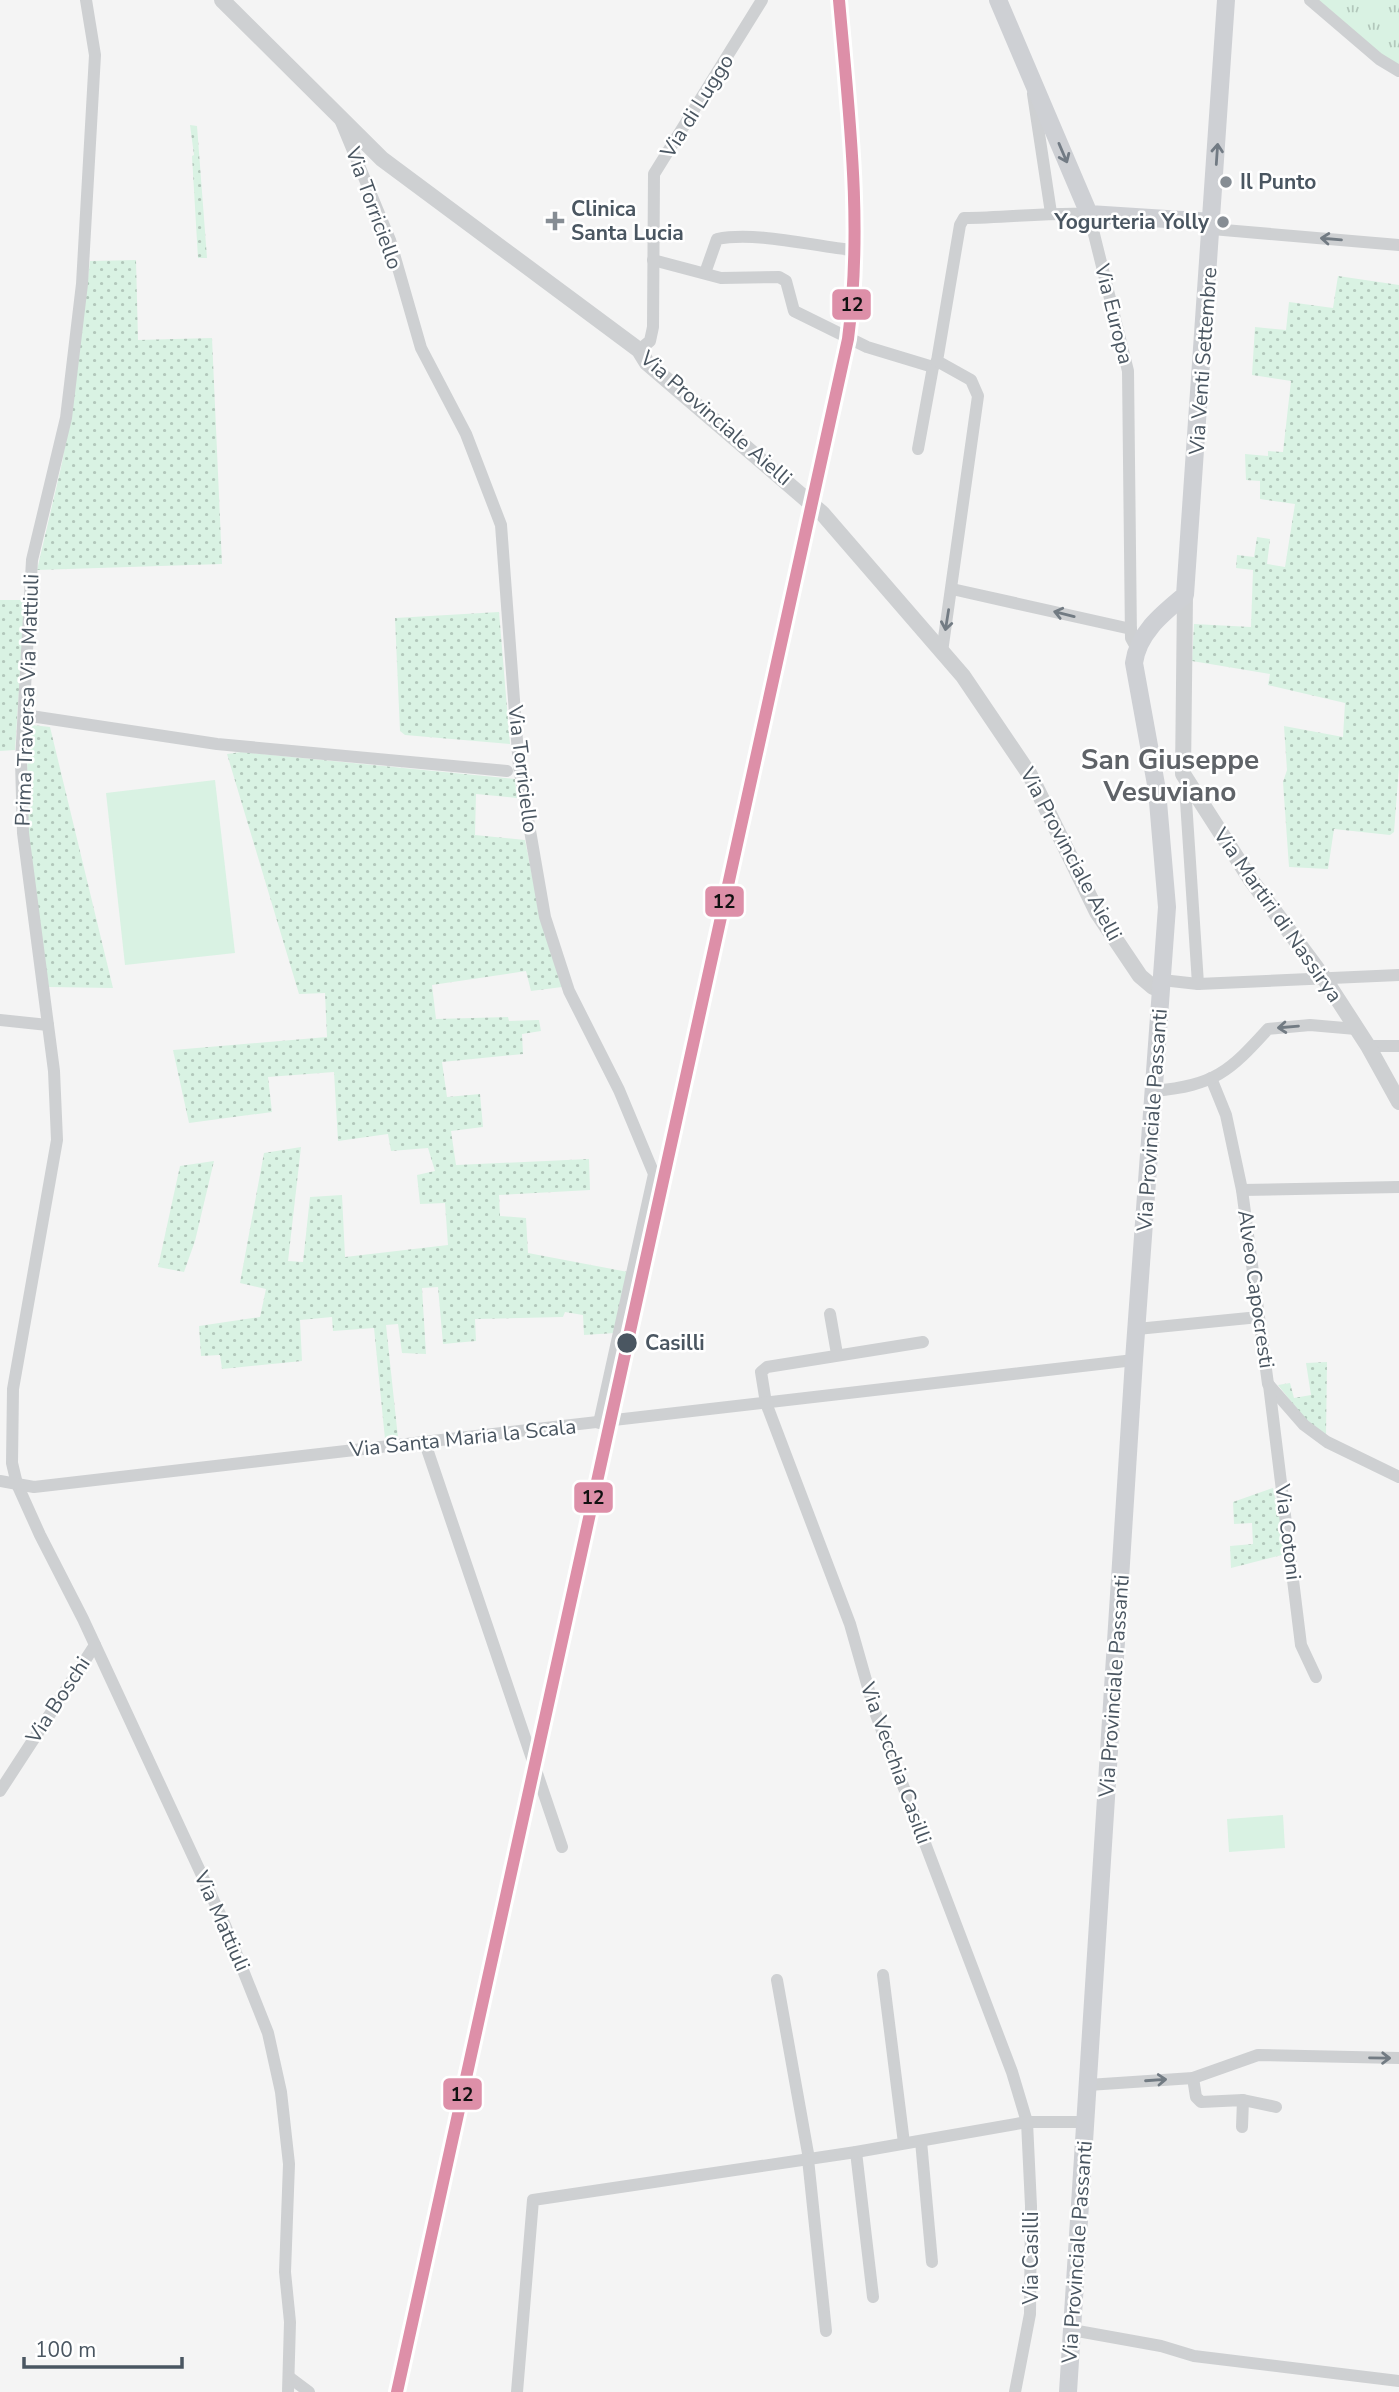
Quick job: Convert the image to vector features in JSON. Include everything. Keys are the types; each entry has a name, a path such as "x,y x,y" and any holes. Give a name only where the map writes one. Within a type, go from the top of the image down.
{"main road":[{"name":"Via Europa","path":"998,0 1089,214"},
{"name":"Via Venti Settembre","path":"1185,595 1226,0"},
{"path":"1089,214 1212,226"},
{"path":"1136,647 1162,614 1185,595"},
{"name":"Via Provinciale Passanti","path":"1068,2392 1134,1360 1167,907 1166,869 1157,790 1138,697 1136,647"}],"street":[{"name":"Prima Traversa Via Mattiuli","path":"17,1484 12,1463 13,1389 57,1140 54,1072 23,833 24,715 32,560 66,418 82,284 95,55 86,0"},
{"name":"Via Provinciale Aielli","path":"222,0 382,159 639,350 647,363 822,513 963,677 1030,775 1097,912 1140,976 1153,987 1162,985"},
{"name":"Via di Luggo","path":"639,350 650,341 653,327 654,174 762,0"},
{"path":"1310,0 1378,59 1399,71"},
{"path":"1030,76 1051,213"},
{"name":"Via Torriciello","path":"340,118 390,240 421,348 466,434 501,525 519,767 545,918 569,991 619,1090 654,1174 599,1423"},
{"path":"918,449 964,218 1019,219 1051,213 1089,214"},
{"name":"Via Europa","path":"1089,214 1128,371 1131,629 1136,647"},
{"path":"1212,226 1399,245"},
{"path":"705,273 717,239 722,238 751,238 852,250"},
{"path":"653,260 721,278 779,277 786,281 794,311 867,348 935,364 971,380 978,396 942,652"},
{"path":"952,589 1131,629"},
{"name":"Via Martiri di Nassirya","path":"1185,595 1182,767 1189,787 1251,880 1324,978 1368,1046 1399,1102"},
{"name":"Via Torriciello","path":"24,715 217,744 507,771"},
{"path":"1189,787 1186,801 1198,984"},
{"path":"1162,985 1399,975"},
{"path":"0,1020 48,1025"},
{"path":"1154,1091 1175,1089 1211,1078 1235,1066 1268,1029 1310,1025 1356,1029"},
{"path":"1368,1046 1399,1046"},
{"name":"Alveo Capocresti","path":"1211,1078 1226,1115 1242,1190 1268,1384 1304,1425 1327,1442 1399,1477"},
{"path":"1242,1190 1399,1186"},
{"path":"830,1314 837,1354 923,1342"},
{"path":"1137,1329 1259,1317"},
{"name":"Via Vecchia Casilli","path":"837,1354 767,1367 761,1372 766,1403 850,1624 875,1712 1012,2072 1027,2122"},
{"name":"Via Santa Maria la Scala","path":"0,1481 34,1487 1134,1360"},
{"name":"Via Cotoni","path":"1268,1384 1301,1645 1316,1677"},
{"path":"425,1443 562,1847"},
{"name":"Via Mattiuli","path":"17,1484 225,1925 268,2033 281,2092 289,2164 285,2272 290,2322 288,2392"},
{"name":"Via Boschi","path":"0,1791 95,1645"},
{"path":"883,1975 904,2143"},
{"path":"777,1980 809,2159 827,2331"},
{"path":"1088,2085 1193,2078 1258,2055 1399,2058"},
{"path":"1193,2078 1196,2097 1201,2102 1243,2100 1276,2106"},
{"path":"1242,2127 1243,2100"},
{"path":"517,2392 533,2200 856,2152 1027,2122 1086,2122"},
{"name":"Via Casilli","path":"1015,2392 1030,2314 1031,2206 1027,2122"},
{"path":"920,2141 932,2262"},
{"path":"856,2152 873,2298"},
{"path":"1072,2330 1161,2346 1194,2356 1399,2381"},
{"path":"289,2377 309,2392"}],"green space":[{"path":"1316,0 1399,0 1399,66 1380,55"},
{"path":"190,125 197,126 207,258 198,258 194,155"},
{"path":"136,260 138,340 212,338 222,564 37,570 62,463 76,380 90,261"},
{"path":"1338,276 1399,285 1399,767 1394,832 1390,835 1334,829 1328,869 1289,867 1283,782 1287,770 1284,726 1343,737 1345,703 1268,685 1270,674 1192,661 1194,624 1251,627 1253,570 1236,568 1237,555 1254,557 1257,537 1270,539 1267,564 1285,567 1295,504 1260,499 1260,481 1246,480 1245,454 1268,456 1268,451 1283,452 1291,381 1252,375 1255,327 1286,330 1289,302 1333,308"},
{"path":"0,600 25,600 15,750 0,751"},
{"path":"499,612 510,744 405,735 400,731 395,618"},
{"path":"32,725 50,727 113,988 49,987 30,856 27,787"},
{"path":"241,752 515,779 517,798 476,794 475,835 525,840 539,910 562,987 531,991 526,971 432,985 436,1019 508,1017 509,1021 539,1020 541,1031 522,1034 523,1054 442,1062 447,1097 480,1094 483,1127 451,1131 456,1165 589,1159 590,1190 499,1195 500,1216 526,1218 528,1253 628,1272 615,1333 584,1335 583,1315 565,1312 563,1317 475,1319 476,1341 443,1344 438,1287 422,1288 426,1354 402,1353 398,1324 386,1325 398,1438 385,1439 374,1328 333,1331 332,1317 300,1320 302,1361 222,1369 220,1355 201,1356 199,1326 260,1317 266,1289 240,1283 264,1153 301,1147 288,1261 303,1262 310,1197 342,1195 345,1257 448,1245 445,1203 420,1204 417,1175 435,1171 428,1148 391,1151 388,1134 338,1141 334,1072 268,1077 272,1112 189,1123 173,1050 327,1037 325,993 299,994 227,754"},
{"path":"215,780 235,953 125,965 106,793"},
{"path":"214,1161 195,1241 184,1272 158,1267 180,1166"},
{"path":"1327,1362 1326,1435 1305,1419 1278,1385 1290,1383 1294,1398 1311,1395 1306,1363"},
{"path":"1273,1488 1275,1498 1279,1498 1287,1551 1282,1555 1231,1568 1230,1546 1253,1544 1252,1523 1234,1524 1233,1502"},
{"path":"1283,1815 1285,1848 1229,1852 1227,1819"}],"transit line":[{"name":"12","path":"397,2392 848,339 854,254 853,170 839,0"}],"place":[{"name":"Il Punto","path":"1226,182"},
{"name":"Clinica Santa Lucia","path":"555,221"},
{"name":"Yogurteria Yolly","path":"1223,222"},
{"name":"Casilli","path":"627,1343"}],"district":[{"name":"San Giuseppe Vesuviano","path":"1170,775"}]}
